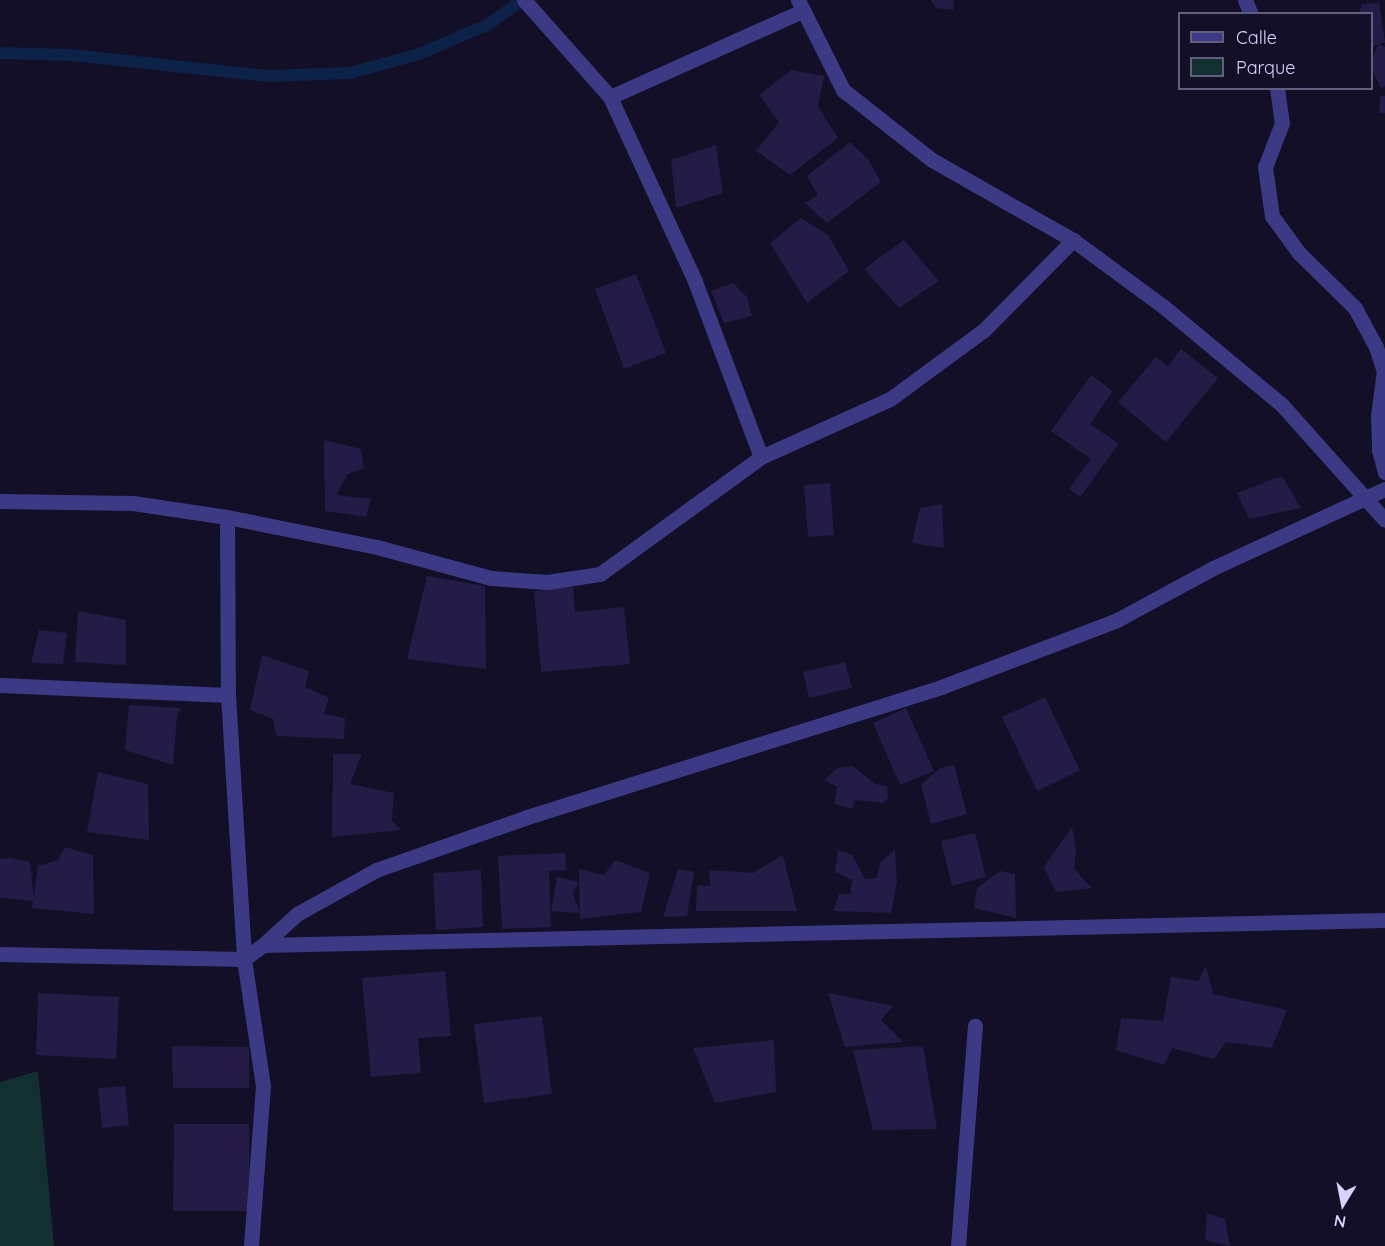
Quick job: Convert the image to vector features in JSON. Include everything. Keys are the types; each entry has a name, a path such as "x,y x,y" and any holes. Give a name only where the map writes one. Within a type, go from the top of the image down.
{"street":[{"path":"524,0 610,97 695,281 761,458"},
{"path":"610,97 800,5 843,90 932,160 1073,240 1164,307 1282,405 1385,520"},
{"path":"1277,90 1282,123 1265,167 1272,216 1299,254 1355,308 1376,347 1384,371 1378,417 1379,450 1385,472"},
{"path":"0,501 133,503 227,517 376,547 491,578 547,582 600,574 761,458 890,399 984,330 1073,240"},
{"path":"0,954 244,959 297,914 376,870 527,817 941,687 1117,620 1213,568 1385,489"},
{"path":"227,517 228,695 244,959 263,1086 251,1246"},
{"path":"0,685 228,695"},
{"path":"263,945 1385,920"},
{"path":"958,1246 975,1026"}],"green space":[{"path":"38,1071 54,1246 0,1246 0,1082"}],"building":[{"path":"931,0 953,0 954,10 936,8"},
{"path":"1379,3 1385,42 1373,47 1373,12 1360,12 1362,4"},
{"path":"1379,44 1385,47 1385,86 1381,88 1373,72 1373,56"},
{"path":"791,70 824,76 818,106 838,138 790,175 756,151 779,122 759,95"},
{"path":"1380,96 1385,96 1385,113 1379,113"},
{"path":"850,142 868,159 881,182 827,223 805,203 818,195 807,176"},
{"path":"716,145 723,193 676,208 671,160"},
{"path":"801,218 828,235 849,271 807,303 770,243"},
{"path":"904,240 939,281 899,308 864,269"},
{"path":"636,274 666,353 624,369 595,289"},
{"path":"733,283 747,297 752,316 724,323 711,291"},
{"path":"1181,349 1218,378 1166,442 1118,402 1156,357 1168,366"},
{"path":"1091,375 1113,391 1090,424 1119,444 1080,497 1069,489 1091,459 1051,431"},
{"path":"324,440 361,449 364,468 348,474 336,495 371,499 366,517 325,511"},
{"path":"1282,476 1301,508 1249,519 1237,493"},
{"path":"830,483 834,535 808,537 804,485"},
{"path":"942,504 944,548 912,543 920,508"},
{"path":"427,576 485,586 486,669 407,659"},
{"path":"573,586 575,612 624,607 630,664 541,672 534,591"},
{"path":"78,611 126,620 126,665 75,662"},
{"path":"39,630 67,633 63,664 31,663"},
{"path":"262,655 309,671 305,687 329,698 324,714 345,718 344,739 276,736 273,719 250,710"},
{"path":"845,662 852,688 809,698 803,672"},
{"path":"1045,697 1080,770 1037,791 1002,717"},
{"path":"129,705 181,708 177,716 173,765 125,750"},
{"path":"906,708 934,771 900,785 873,723"},
{"path":"333,754 362,754 350,784 394,793 392,821 402,830 332,837"},
{"path":"954,765 967,814 931,824 921,785 940,768"},
{"path":"853,766 875,784 887,786 888,798 883,803 856,800 852,809 834,804 837,787 824,780 837,768"},
{"path":"98,772 148,784 149,840 87,832"},
{"path":"1072,827 1076,849 1074,869 1092,888 1056,892 1044,867"},
{"path":"975,833 986,877 952,886 941,841"},
{"path":"65,847 93,855 94,914 32,908 38,866 58,860"},
{"path":"895,849 897,882 891,913 833,911 839,894 850,894 852,880 835,872 838,850 852,855 865,879 877,878 880,863"},
{"path":"565,853 566,870 549,871 551,927 502,929 498,856"},
{"path":"783,855 797,911 696,911 697,885 710,886 709,870 753,873"},
{"path":"10,858 30,862 34,901 0,898 0,859"},
{"path":"615,860 650,873 641,912 580,919 579,869 604,875"},
{"path":"678,869 694,872 687,916 663,917"},
{"path":"481,870 483,927 436,930 433,873"},
{"path":"1000,871 1015,874 1016,918 974,908 977,888"},
{"path":"557,877 579,882 573,894 580,913 551,911"},
{"path":"1206,966 1213,994 1287,1010 1272,1048 1226,1042 1214,1059 1172,1048 1164,1065 1116,1050 1121,1018 1163,1021 1171,977 1198,981"},
{"path":"445,971 451,1036 418,1038 421,1073 371,1077 362,978"},
{"path":"38,993 119,997 116,1059 36,1055"},
{"path":"828,993 893,1006 881,1020 903,1042 845,1047"},
{"path":"542,1016 552,1094 484,1103 474,1024"},
{"path":"774,1040 776,1092 715,1103 693,1048"},
{"path":"172,1046 249,1047 249,1088 173,1088"},
{"path":"923,1046 937,1129 873,1130 853,1050"},
{"path":"125,1086 129,1125 102,1128 98,1088"},
{"path":"174,1124 249,1124 250,1211 173,1211"},
{"path":"1207,1213 1225,1219 1230,1246 1205,1240"}],"waterway":[{"path":"0,53 71,55 269,76 350,73 419,54 487,25 523,0"}]}
